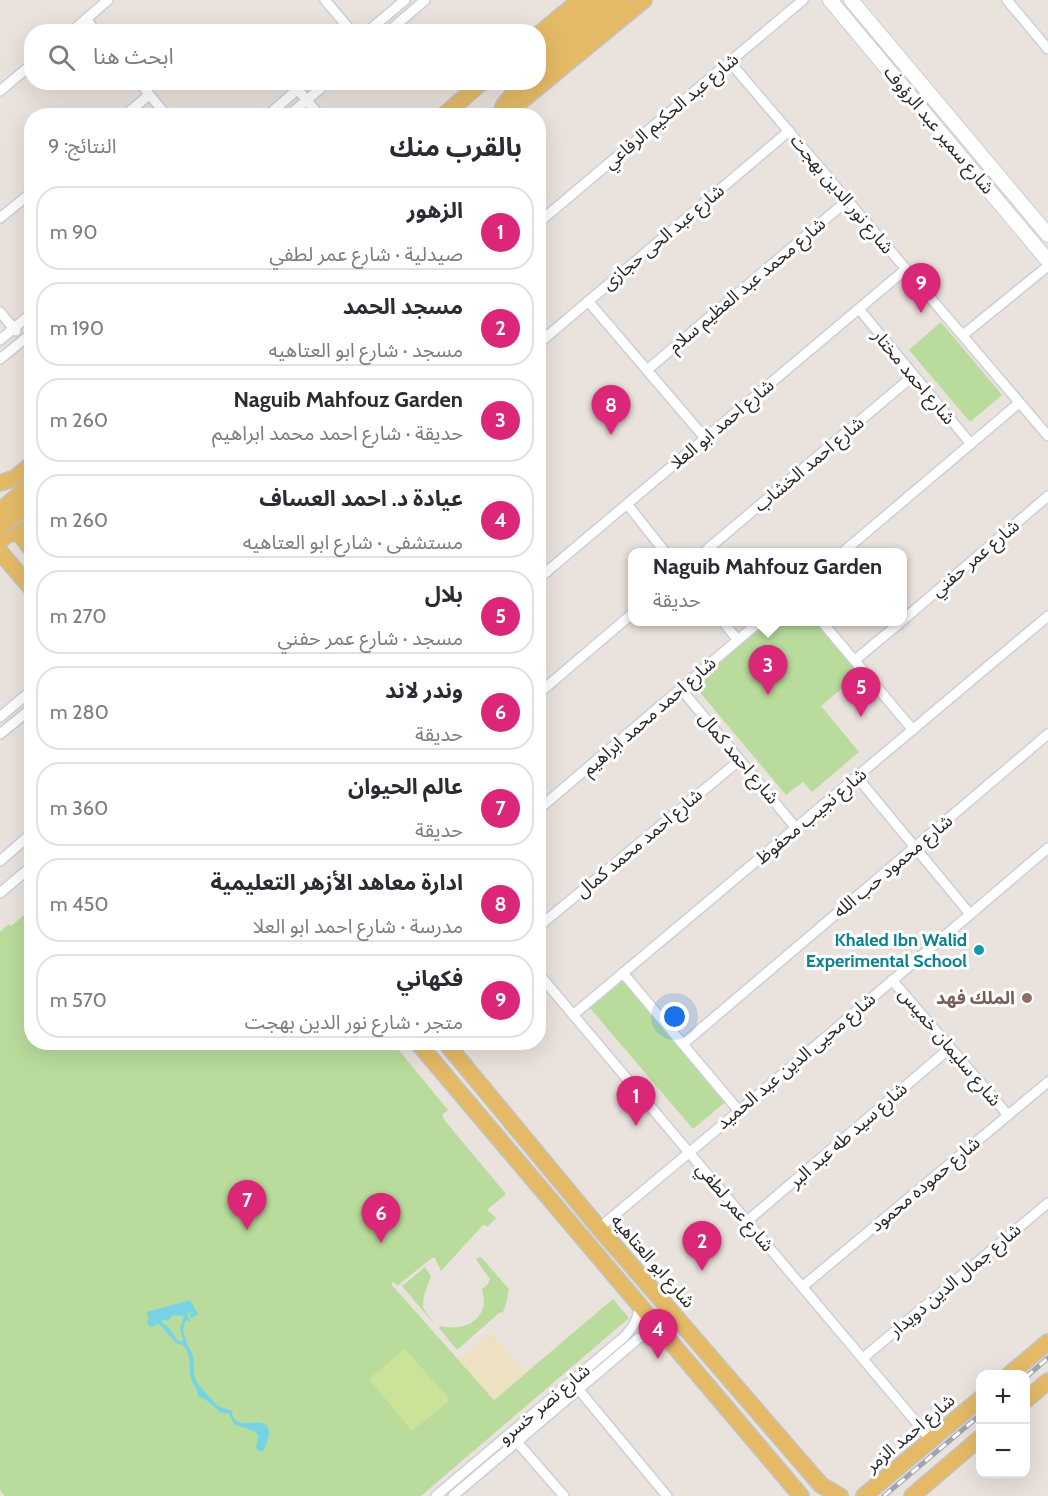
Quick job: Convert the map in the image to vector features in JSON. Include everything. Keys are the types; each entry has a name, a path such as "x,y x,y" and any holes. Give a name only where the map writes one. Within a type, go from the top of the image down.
{"main road":[{"path":"546,28 580,0"},
{"path":"546,45 601,0"},
{"path":"546,62 622,0"},
{"path":"546,80 644,0"},
{"path":"452,108 473,90"},
{"path":"469,94 484,90"},
{"path":"503,108 516,90"},
{"path":"512,108 534,90"},
{"path":"0,483 15,478 24,471"},
{"path":"24,490 0,510 24,539"},
{"path":"0,528 24,508"},
{"path":"0,541 8,534 20,533"},
{"path":"0,552 6,564 24,581"},
{"path":"424,1050 801,1496"},
{"name":"شارع ابو العتاهيه","path":"452,1050 820,1490 840,1496"},
{"path":"1015,1370 1048,1342"},
{"path":"1030,1397 1048,1381"},
{"name":"شارع احمد الزمر","path":"864,1496 976,1404"},
{"path":"912,1496 976,1442"}],"street":[{"path":"80,24 108,0"},
{"path":"325,0 345,24"},
{"path":"376,24 405,0"},
{"path":"397,24 425,0"},
{"name":"شارع عبد الحكيم الرفاعي","path":"546,216 803,0"},
{"name":"شارع سمير عبد الرؤوف","path":"830,0 1048,261"},
{"name":"شارع سمير عبد الرؤوف","path":"851,0 1048,235"},
{"path":"1006,0 1048,49"},
{"path":"86,19 90,24"},
{"path":"1040,39 1048,32"},
{"name":"شارع نور الدين بهجت","path":"729,62 1048,436"},
{"path":"0,91 24,71"},
{"path":"145,90 160,108"},
{"path":"277,108 298,90 314,108"},
{"path":"298,108 319,90"},
{"path":"134,108 149,95"},
{"name":"شارع عبد الحى حجازى","path":"546,337 789,131"},
{"path":"0,218 24,198"},
{"name":"شارع محمد عبد العظيم سلام","path":"646,370 848,200"},
{"path":"963,335 1048,266"},
{"name":"شارع احمد ابو العلا","path":"546,572 906,269"},
{"path":"588,301 705,438"},
{"name":"شارع احمد مختار","path":"859,309 970,444"},
{"path":"0,312 23,340 0,359"},
{"path":"12,349 1,337 24,320"},
{"name":"شارع احمد الخشاب","path":"709,548 913,376"},
{"path":"848,548 1019,403"},
{"name":"شارع عمر حفني","path":"907,617 1048,496"},
{"path":"627,504 662,548"},
{"name":"شارع نجيب محفوظ","path":"573,1015 1048,616"},
{"path":"546,687 628,617"},
{"path":"727,626 737,639"},
{"name":"شارع احمد محمد ابراهيم","path":"546,803 753,626"},
{"path":"826,626 913,730"},
{"name":"شارع عمر حفني","path":"855,660 896,626"},
{"name":"شارع احمد كمال","path":"681,689 796,828"},
{"path":"0,717 24,697"},
{"path":"0,735 24,715"},
{"name":"شارع محمود حب الله","path":"682,1044 1048,734"},
{"name":"شارع احمد محمد كمال","path":"546,920 740,760"},
{"path":"857,777 970,914"},
{"path":"0,861 24,840"},
{"name":"شارع محيى الدين عبد الحميد","path":"599,1228 1048,848"},
{"path":"0,893 24,873"},
{"path":"623,973 739,1111"},
{"name":"شارع سليمان خميس","path":"892,980 1008,1115"},
{"name":"شارع عمر لطفي","path":"546,983 932,1441"},
{"name":"شارع سيد طه عبد البر","path":"747,1222 950,1048"},
{"name":"شارع حموده محمود","path":"802,1287 1048,1082"},
{"name":"شارع جمال الدين دويدار","path":"863,1358 1048,1203"},
{"name":"شارع نصر خسرو","path":"436,1496 624,1337 635,1323 639,1305"},
{"name":"شارع نصر خسرو","path":"453,1496 644,1335 663,1332"},
{"path":"624,1337 630,1339 630,1346"},
{"path":"579,1390 668,1496"},
{"path":"517,1442 564,1496"}],"green space":[{"path":"941,322 1002,395 970,422 909,350"},
{"path":"763,626 821,626 860,673 821,706 859,752 812,792 803,782 786,795 693,684"},
{"path":"24,915 24,1050 399,1050 448,1110 442,1115 445,1121 506,1194 487,1210 496,1218 487,1227 483,1225 441,1271 433,1257 397,1286 394,1282 391,1284 494,1400 613,1299 629,1318 421,1496 5,1496 0,1490 0,932 9,924 11,926"},
{"path":"625,978 729,1099 693,1129 589,1007"},
{"path":"479,1257 509,1289 507,1300 503,1312 457,1350 439,1328 466,1325 480,1314 484,1303 482,1289 490,1279 477,1261"},
{"path":"425,1267 431,1276 424,1295 423,1308 436,1326 402,1286"},
{"path":"405,1349 450,1400 412,1431 369,1379"}],"sand":[{"path":"490,1332 526,1373 494,1400 459,1360"}],"water":[{"path":"190,1300 198,1314 192,1318 190,1314 194,1312 188,1313 191,1322 186,1320 183,1329 193,1356 197,1383 218,1406 232,1411 235,1420 244,1423 260,1423 267,1427 269,1432 263,1451 256,1448 258,1436 256,1432 234,1424 229,1414 220,1412 198,1396 191,1378 189,1359 183,1345 176,1343 160,1325 152,1327 148,1325 147,1312","holes":["173,1315 184,1316 180,1329 183,1339 181,1342 162,1322 163,1319 167,1321"]}],"railway":[{"path":"1030,1374 1048,1358"},
{"path":"884,1496 976,1418"}],"place":[{"name":"فكهاني","path":"921,313"},
{"name":"ادارة معاهد الأزهر التعليمية","path":"611,435"},
{"name":"Naguib Mahfouz Garden","path":"768,695"},
{"name":"بلال","path":"861,717"},
{"name":"Khaled Ibn Walid Experimental School","path":"979,950"},
{"name":"الملك فهد","path":"1027,998"},
{"name":"الزهور","path":"636,1126"},
{"name":"عالم الحيوان","path":"247,1230"},
{"name":"وندر لاند","path":"381,1243"},
{"name":"مسجد الحمد","path":"702,1271"},
{"name":"عيادة د. احمد العساف","path":"658,1359"}]}
